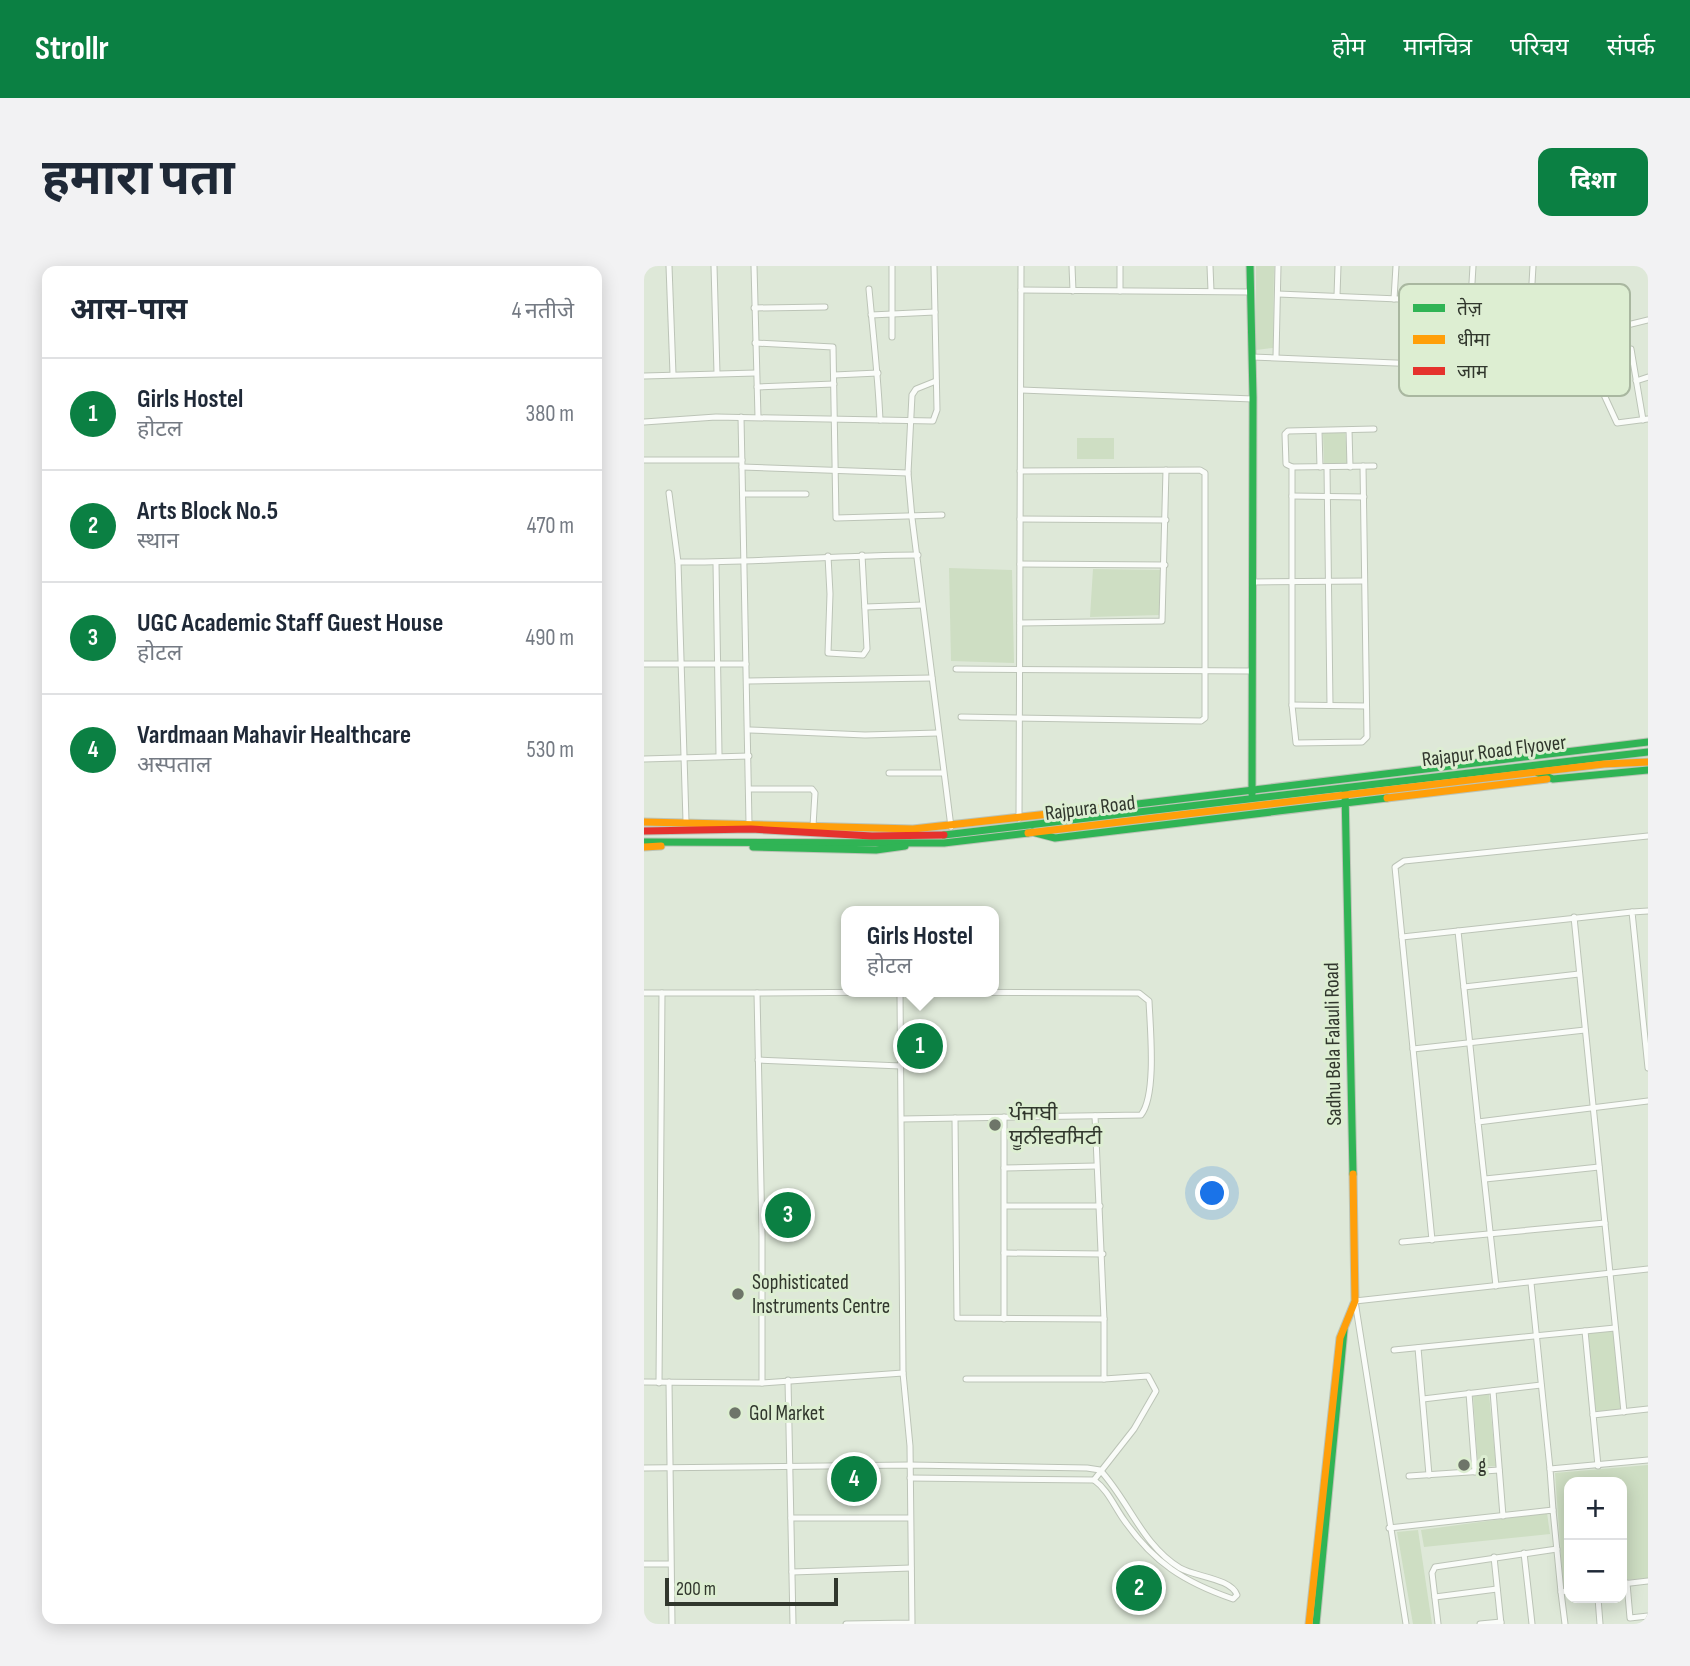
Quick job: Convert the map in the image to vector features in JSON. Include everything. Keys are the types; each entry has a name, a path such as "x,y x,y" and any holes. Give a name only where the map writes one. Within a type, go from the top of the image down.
{"main road":[{"path":"1250,266 1253,399 1253,807"},
{"path":"644,822 813,826 871,833 951,827 1252,795 1648,742"},
{"name":"Rajapur Road Flyover","path":"1345,787 1648,752"},
{"name":"Rajapur Road Flyover","path":"1538,773 1604,764 1648,762"},
{"path":"1032,832 1055,838 1345,800 1648,770"},
{"path":"1538,773 1547,779"},
{"name":"Rajpura Road","path":"644,845 910,845 1253,807 1345,800 1538,773"},
{"name":"Rajpura Road","path":"644,831 751,829 940,835 1252,795 1345,787"},
{"name":"Sadhu Bela Falauli Road","path":"1345,787 1355,1301"},
{"path":"1316,1624 1344,1330 1355,1301"},
{"path":"1309,1624 1338,1387"}],"street":[{"path":"669,266 673,374"},
{"path":"714,266 717,373"},
{"path":"754,266 758,417"},
{"path":"892,266 892,337"},
{"path":"644,422 741,417 834,417 927,422 935,418 934,266"},
{"path":"1019,820 1021,266"},
{"path":"1072,266 1073,291"},
{"path":"1120,266 1120,291"},
{"path":"1210,266 1211,292"},
{"path":"1276,357 1278,266"},
{"path":"1337,296 1338,266"},
{"path":"1394,299 1396,266"},
{"path":"1473,284 1474,266"},
{"path":"1532,284 1533,266"},
{"path":"869,289 880,420"},
{"path":"1021,290 1251,292"},
{"path":"1278,294 1399,299"},
{"path":"754,308 825,307"},
{"path":"872,315 935,312"},
{"path":"1630,324 1648,320"},
{"path":"755,343 832,346 835,518 912,518 942,515"},
{"path":"1604,396 1616,423 1645,420 1631,349"},
{"path":"1252,357 1399,363"},
{"path":"644,376 755,373"},
{"path":"834,375 878,373"},
{"path":"1636,381 1648,377"},
{"path":"936,381 912,392 908,472 942,773 951,827"},
{"path":"757,387 834,384"},
{"path":"1021,390 1253,399"},
{"path":"741,417 746,664 750,730 749,823"},
{"path":"1374,429 1284,434 1286,464 1292,467 1374,466"},
{"path":"1349,430 1350,467"},
{"path":"1320,431 1327,497 1330,705"},
{"path":"644,460 908,472"},
{"path":"1292,467 1292,705 1294,740 1299,744 1364,741 1366,706 1363,466"},
{"path":"961,717 1201,721 1205,716 1205,473 1166,470 1020,471"},
{"path":"1020,623 1160,622 1164,617 1166,470"},
{"path":"669,493 678,562 686,821"},
{"path":"743,494 806,494"},
{"path":"1292,496 1364,497"},
{"path":"1020,519 1166,520"},
{"path":"828,556 830,594 827,648 830,655 852,656 866,653 862,555"},
{"path":"678,562 745,564 828,556 918,555"},
{"path":"716,563 719,755"},
{"path":"1020,564 1165,565"},
{"path":"1252,582 1364,581"},
{"path":"866,607 922,605"},
{"path":"644,664 746,664"},
{"path":"956,669 1252,671"},
{"path":"748,681 932,678"},
{"path":"1292,705 1366,706"},
{"path":"750,730 865,735 938,733"},
{"path":"644,758 748,756"},
{"path":"889,773 942,773"},
{"path":"749,789 812,789 816,793 813,826"},
{"path":"1432,1240 1395,869 1401,862 1648,836"},
{"path":"1402,937 1648,911"},
{"path":"1632,912 1648,1068"},
{"path":"1574,917 1624,1412"},
{"path":"1458,931 1496,1286"},
{"path":"1464,987 1579,974"},
{"path":"644,993 841,992"},
{"path":"659,1383 662,993"},
{"path":"757,993 762,1382"},
{"path":"902,1119 1138,1116 1146,1108 1150,1019 1149,1001 1143,995 999,993"},
{"path":"846,1624 912,1623 910,1478 903,1373 900,997"},
{"path":"1413,1049 1585,1030"},
{"path":"758,1060 901,1066"},
{"path":"1478,1122 1648,1101"},
{"path":"1095,1116 1102,1254 1104,1380"},
{"path":"955,1118 957,1318 1104,1319"},
{"path":"1003,1118 1006,1206 1004,1319"},
{"path":"1004,1168 1096,1166"},
{"path":"1485,1179 1599,1167"},
{"path":"1006,1206 1100,1206"},
{"path":"1402,1242 1605,1223"},
{"path":"1004,1253 1102,1254"},
{"path":"1406,1624 1355,1301 1648,1269"},
{"path":"1531,1283 1564,1624"},
{"path":"1394,1350 1615,1328"},
{"path":"1585,1331 1598,1466"},
{"path":"1418,1348 1429,1475"},
{"path":"644,1382 762,1382 903,1373"},
{"path":"966,1379 1104,1380 1148,1376 1157,1391 1134,1429 1094,1480"},
{"path":"788,1380 793,1624"},
{"path":"669,1382 672,1624"},
{"path":"1423,1399 1541,1385"},
{"path":"1493,1391 1503,1516"},
{"path":"1469,1393 1475,1472"},
{"path":"1593,1415 1648,1409"},
{"path":"1550,1469 1648,1460"},
{"path":"644,1468 909,1465 1100,1470"},
{"path":"910,1478 1094,1480 1108,1493 1139,1539 1171,1570 1194,1586 1236,1598 1237,1592 1229,1585 1189,1573 1156,1548 1100,1470"},
{"path":"1409,1476 1499,1470"},
{"path":"1389,1528 1553,1510"},
{"path":"791,1518 910,1518"},
{"path":"1438,1624 1432,1573 1435,1567 1557,1549"},
{"path":"1524,1553 1532,1624"},
{"path":"1480,1624 1501,1623 1494,1557"},
{"path":"644,1564 670,1564"},
{"path":"792,1572 911,1568"},
{"path":"1627,1584 1648,1581"},
{"path":"1435,1597 1497,1589"},
{"path":"1627,1599 1630,1621 1648,1616"},
{"path":"1598,1603 1600,1624"}],"green space":[{"path":"1256,266 1274,266 1273,348 1256,350"},
{"path":"1345,432 1348,464 1324,463 1323,433"},
{"path":"1077,438 1114,438 1114,459 1077,459"},
{"path":"949,568 1012,570 1014,663 951,661"},
{"path":"1093,569 1161,570 1160,615 1090,617"},
{"path":"1613,1331 1622,1411 1595,1413 1588,1333"},
{"path":"1489,1394 1496,1466 1478,1467 1473,1396"},
{"path":"1648,1465 1648,1578 1627,1580 1627,1477 1564,1477 1563,1586 1555,1473"},
{"path":"1547,1513 1550,1534 1424,1547 1421,1530"},
{"path":"1418,1530 1432,1624 1413,1624 1397,1532"}],"traffic: fast":[{"path":"1250,266 1253,397 1252,794"},
{"path":"1121,806 1648,742"},
{"path":"944,835 1648,752"},
{"path":"1538,773 1553,779 1648,770"},
{"path":"1345,791 1353,1174"},
{"path":"1032,832 1055,838 1387,798"},
{"path":"644,842 944,843 1028,833"},
{"path":"753,847 876,850 905,846"},
{"path":"1316,1624 1344,1330"}],"traffic: slow":[{"path":"1028,833 1604,764 1648,762"},
{"path":"1387,798 1547,779"},
{"path":"644,822 913,829 1121,806"},
{"path":"644,847 661,846"},
{"path":"1309,1624 1340,1338 1355,1301 1353,1174"}],"traffic: jam":[{"path":"644,831 751,829 872,836 944,835"}],"place":[{"name":"Girls Hostel","path":"920,1046"},
{"name":"ਪੰਜਾਬੀ ਯੂਨੀਵਰਸਿਟੀ","path":"995,1125"},
{"name":"UGC Academic Staff Guest House","path":"788,1215"},
{"name":"Sophisticated Instruments Centre","path":"738,1294"},
{"name":"Gol Market","path":"735,1413"},
{"name":"g","path":"1464,1465"},
{"name":"Vardmaan Mahavir Healthcare","path":"854,1479"},
{"name":"Arts Block No.5","path":"1139,1588"}]}
